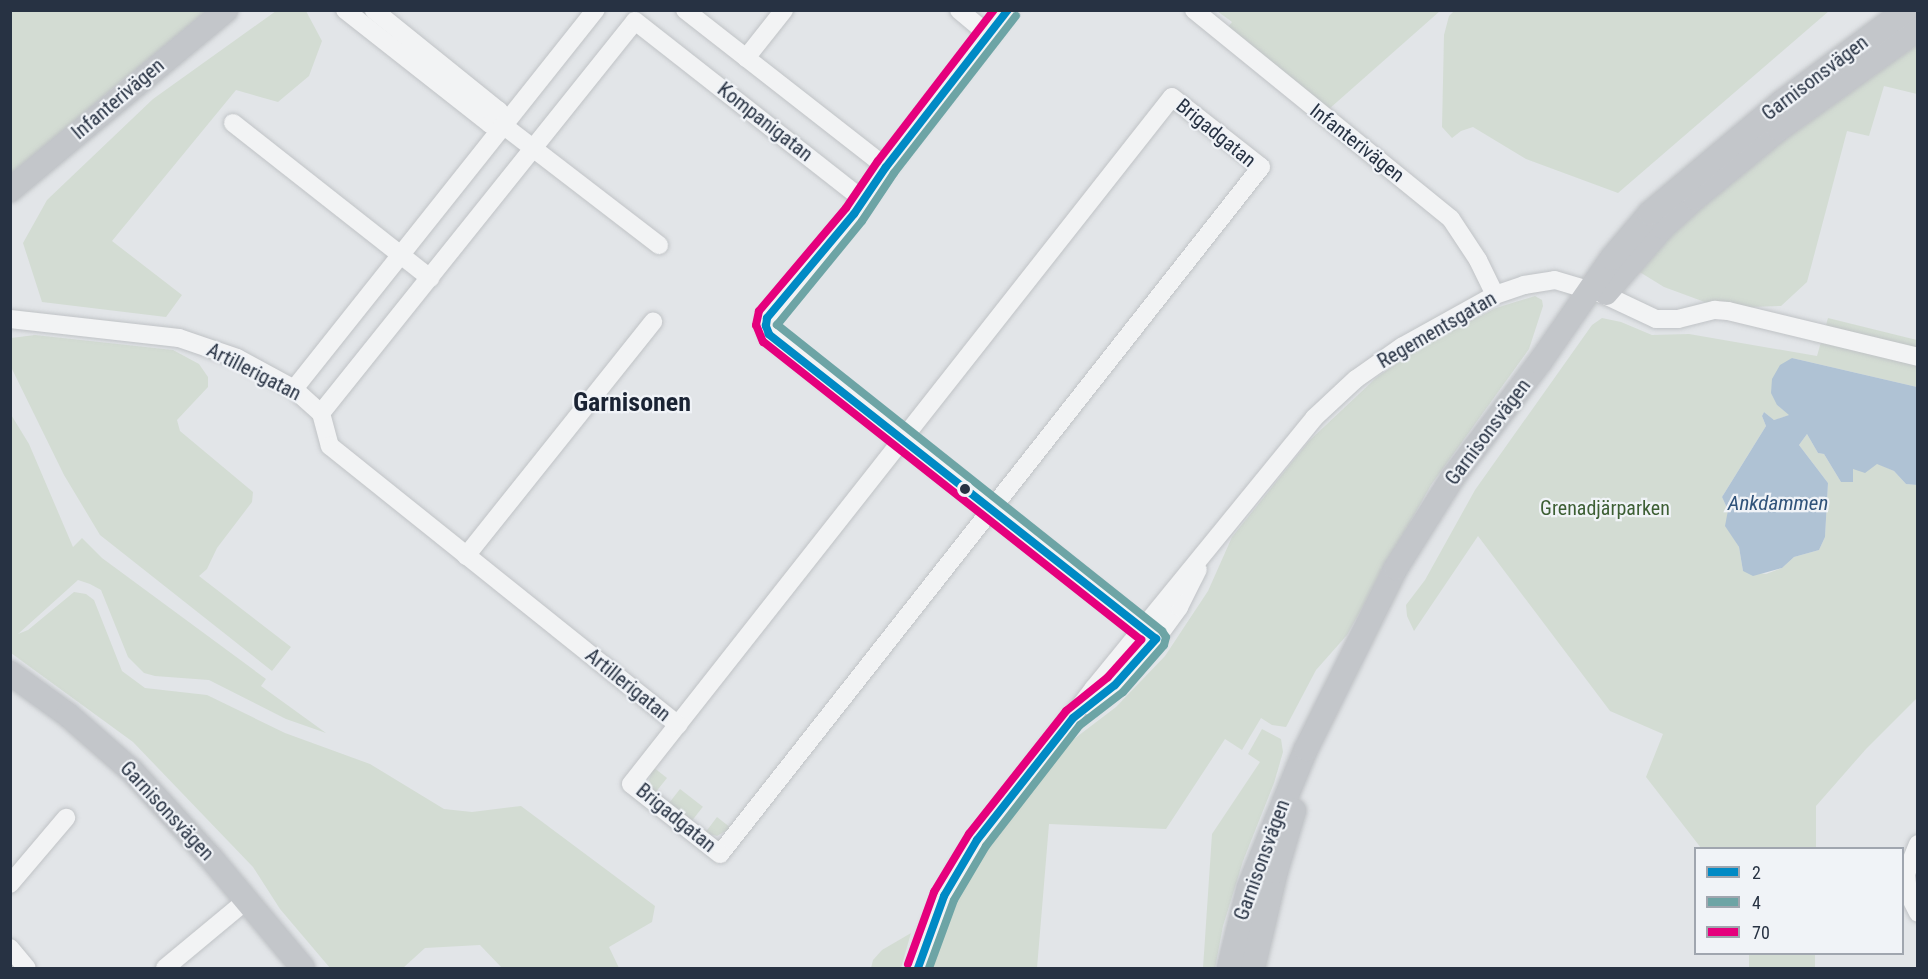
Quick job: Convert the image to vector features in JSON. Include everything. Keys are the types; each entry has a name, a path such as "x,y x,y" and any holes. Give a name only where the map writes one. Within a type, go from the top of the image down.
{"street":[{"name":"Infanterivägen","path":"10,190 226,10"},
{"path":"345,10 464,94"},
{"path":"374,10 464,94 490,124 503,125 659,245"},
{"path":"294,388 596,10"},
{"name":"Kompanigatan","path":"685,10 886,167"},
{"name":"Kompanigatan","path":"746,58 784,10"},
{"path":"959,10 989,35"},
{"path":"1008,10 886,167 862,199 854,214 767,318 766,326 769,334 1150,634"},
{"name":"Infanterivägen","path":"1194,10 1451,219 1478,260 1495,295"},
{"name":"Garnisonsvägen","path":"1253,969 1285,838 1307,775 1333,717 1466,478 1597,292 1634,231 1696,172 1791,96 1906,10"},
{"name":"Kompanigatan","path":"321,413 533,149 628,16 862,199"},
{"name":"Garnisonsvägen","path":"1229,969 1249,888 1275,821 1329,698 1396,568 1453,477 1540,362 1597,292 1695,198 1779,129 1917,29"},
{"name":"Brigadgatan","path":"1172,97 1261,167 991,510 720,854 631,784 1172,97"},
{"path":"233,123 430,278"},
{"name":"Regementsgatan","path":"918,969 931,926 962,863 1073,718 1116,684 1150,634 1192,585 1204,554 1297,437 1356,379 1439,324 1495,295 1524,285 1555,280 1597,292 1656,319 1678,319 1714,310 1728,311 1917,357"},
{"name":"Artillerigatan","path":"10,319 178,339 209,347 237,358 294,388 321,413 330,446 678,725"},
{"path":"466,556 653,322"},
{"name":"Garnisonsvägen","path":"10,673 43,695 104,744 173,816 247,900 303,969"},
{"path":"10,884 66,818"},
{"path":"1917,844 1906,874 1908,893 1917,913"},
{"path":"165,969 247,900"},
{"path":"10,948 27,969"}],"green space":[{"path":"1455,10 1829,11 1618,193 1526,159 1473,127 1461,131 1452,138 1442,127 1444,35 1449,16"},
{"path":"11,11 216,11 122,80 11,177"},
{"path":"276,11 306,11 322,41 309,76 278,102 236,90 112,241 182,295 166,317 42,302 23,243 47,200 153,99"},
{"path":"1217,11 1440,11 1329,109 1227,28 1232,22"},
{"path":"1917,41 1917,94 1884,86 1869,136 1847,131 1807,282 1781,306 1721,308 1664,287 1638,271 1703,200"},
{"path":"1535,296 1542,300 1543,306 1529,349 1431,485 1347,635 1316,670 1286,727 1272,725 1261,718 1242,750 1225,739 1166,829 1049,824 1037,968 932,968 943,931 961,891 983,853 1070,742 1116,707 1165,656 1208,591 1232,537 1309,441 1376,378 1415,350 1496,308"},
{"name":"Grenadjärparken","path":"1602,318 1621,322 1652,335 1689,334 1817,356 1828,318 1917,340 1917,387 1792,358 1777,405 1790,415 1774,420 1764,412 1762,416 1766,426 1722,497 1728,510 1726,526 1739,547 1743,571 1766,574 1782,568 1794,557 1819,550 1825,537 1828,483 1799,445 1807,434 1818,453 1824,454 1841,482 1852,469 1877,463 1894,471 1906,484 1917,485 1917,698 1866,749 1816,806 1816,847 1700,847 1646,777 1663,734 1610,711 1478,536 1414,631 1407,616 1406,605 1425,580 1475,490 1592,325"},
{"path":"35,335 173,350 199,364 208,377 208,387 177,420 180,431 253,492 252,502 217,548 207,569 199,576 291,647 272,671 100,535 64,475 11,367 11,338"},
{"path":"10,413 29,444 73,547 82,538 102,558 266,679 261,686 326,733 286,719 209,680 155,676 144,673 128,657 101,590 78,580 18,634 28,630 74,592 86,594 94,600 122,671 145,688 207,695 285,733 370,764 444,809 472,812 521,806 655,906 652,922 609,947 619,968 502,968 480,945 425,948 403,968 330,968 280,909 253,867 133,742 11,653"},
{"path":"1262,729 1281,739 1283,752 1274,783 1243,861 1223,926 1215,968 1203,968 1212,834 1260,762 1248,754"},
{"path":"653,767 667,778 655,793 649,780"},
{"path":"680,789 703,807 691,822 668,804"},
{"path":"717,817 731,828 717,836 705,833"},
{"path":"911,933 901,968 871,968 873,960 882,950"},
{"path":"1749,955 1815,955 1815,968 1749,968"}],"water":[{"name":"Ankdammen","path":"1792,358 1917,387 1917,485 1906,484 1894,471 1877,464 1865,473 1853,469 1853,482 1841,482 1824,454 1818,453 1807,434 1799,445 1828,483 1825,537 1819,550 1794,557 1782,568 1753,576 1743,571 1739,547 1725,526 1728,510 1722,497 1766,426 1762,416 1764,412 1774,420 1789,415 1777,405 1771,393 1772,379 1780,365"}],"transit line":[{"name":"70","path":"908,964 934,892 969,834 1066,711 1108,677 1141,640 763,342 756,325 759,311 846,208 878,161 994,10"},
{"name":"2","path":"918,968 944,896 977,840 1073,718 1115,685 1156,639 769,334 766,326 767,318 854,214 886,167 1008,10"},
{"name":"4","path":"929,968 954,900 986,846 1080,725 1123,692 1164,645 1166,637 1162,631 777,325 862,221 894,173 1016,16"}],"district":[{"name":"Garnisonen","path":"632,403"}]}
